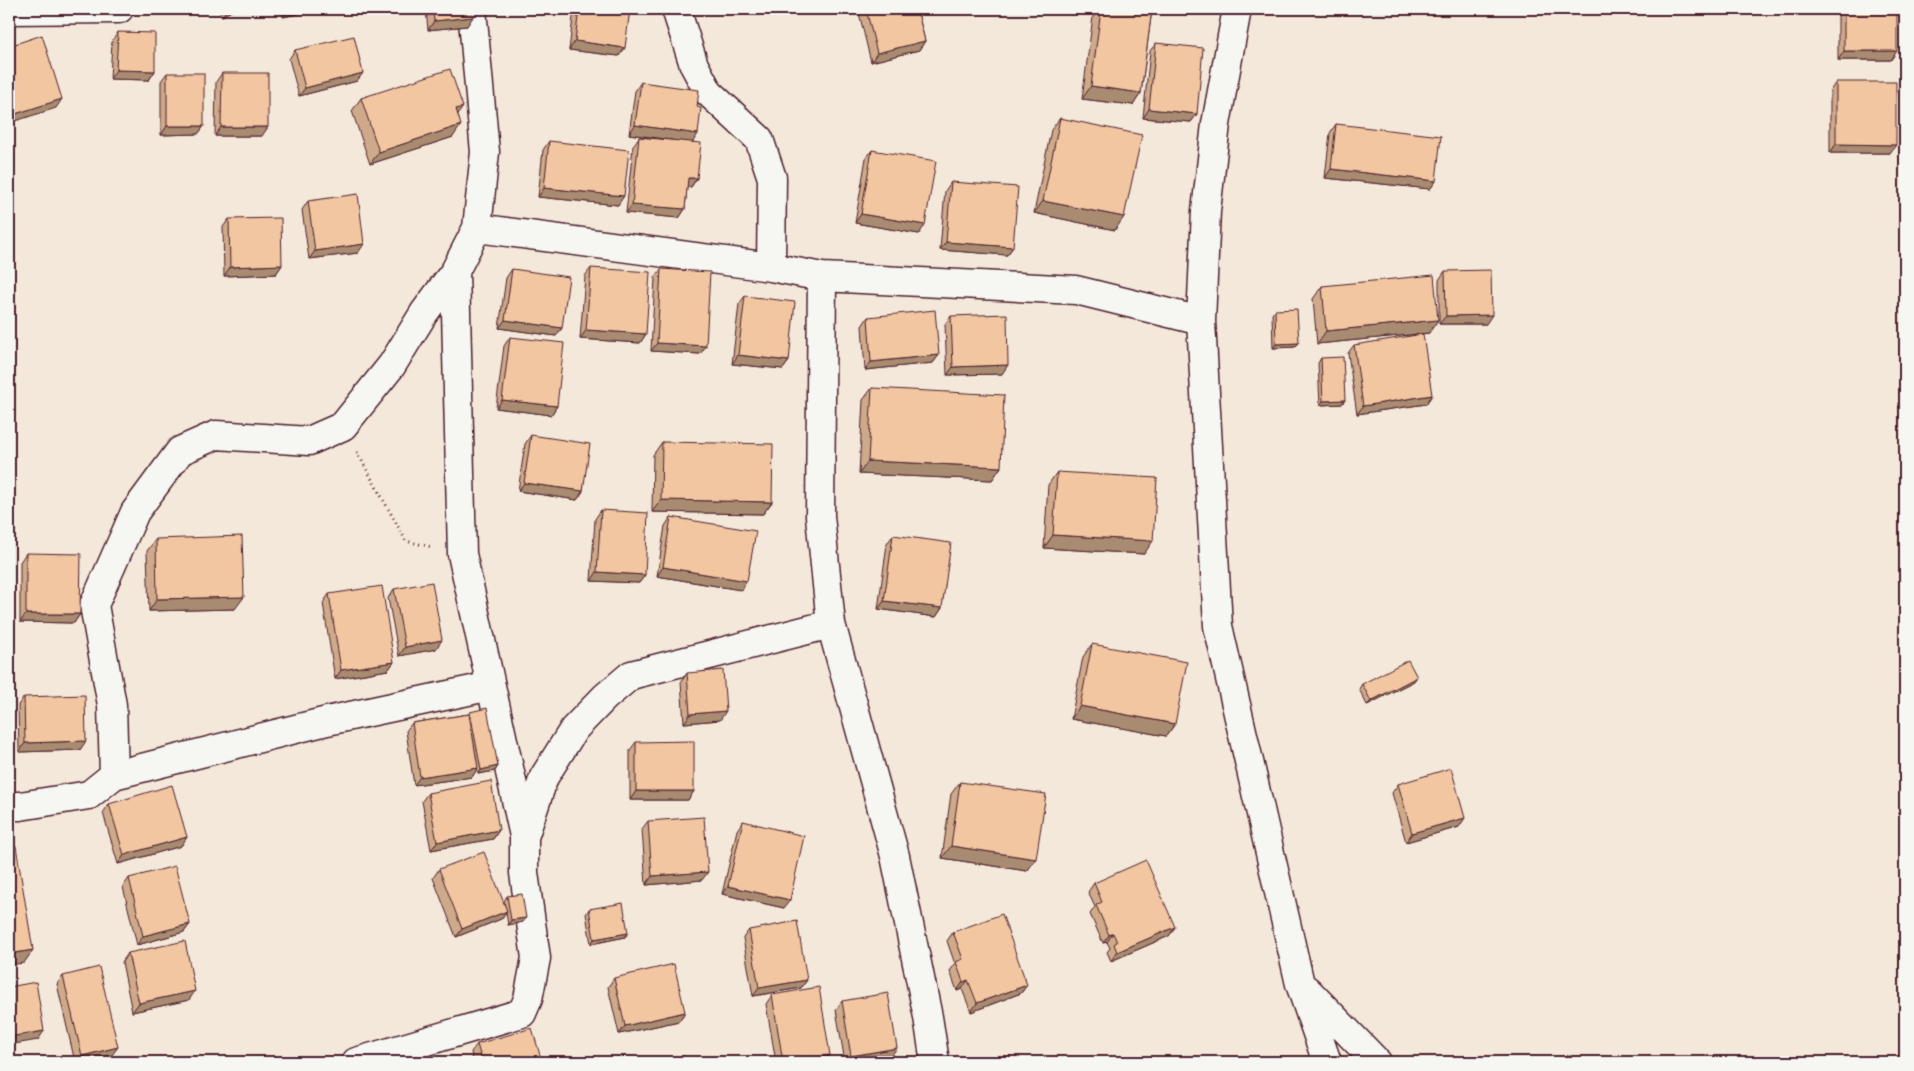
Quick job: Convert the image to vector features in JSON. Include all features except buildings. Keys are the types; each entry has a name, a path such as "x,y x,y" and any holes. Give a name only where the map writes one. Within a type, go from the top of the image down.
{"street":[{"path":"9,10 119,9"},
{"path":"114,775 112,705 94,605 135,512 180,450 216,435 309,441 343,426 392,365 424,313 455,272 476,228 485,152 472,9"},
{"path":"676,9 694,65 709,93 759,139 772,178 771,267"},
{"path":"1237,9 1216,124 1206,211 1201,322 1218,626 1300,984 1327,1062"},
{"path":"476,228 771,267 822,278 1076,290 1201,322"},
{"path":"356,1062 522,1013 528,999 536,958 524,873 524,837 462,554 455,272"},
{"path":"822,278 820,516 831,624 895,856 928,1017 935,1062"},
{"path":"524,837 544,777 574,729 605,697 631,675 831,624"},
{"path":"9,806 20,806 90,794 114,775 327,721 491,686"},
{"path":"1300,984 1377,1062"}],"path":[{"path":"343,426 406,542 462,554"}]}
